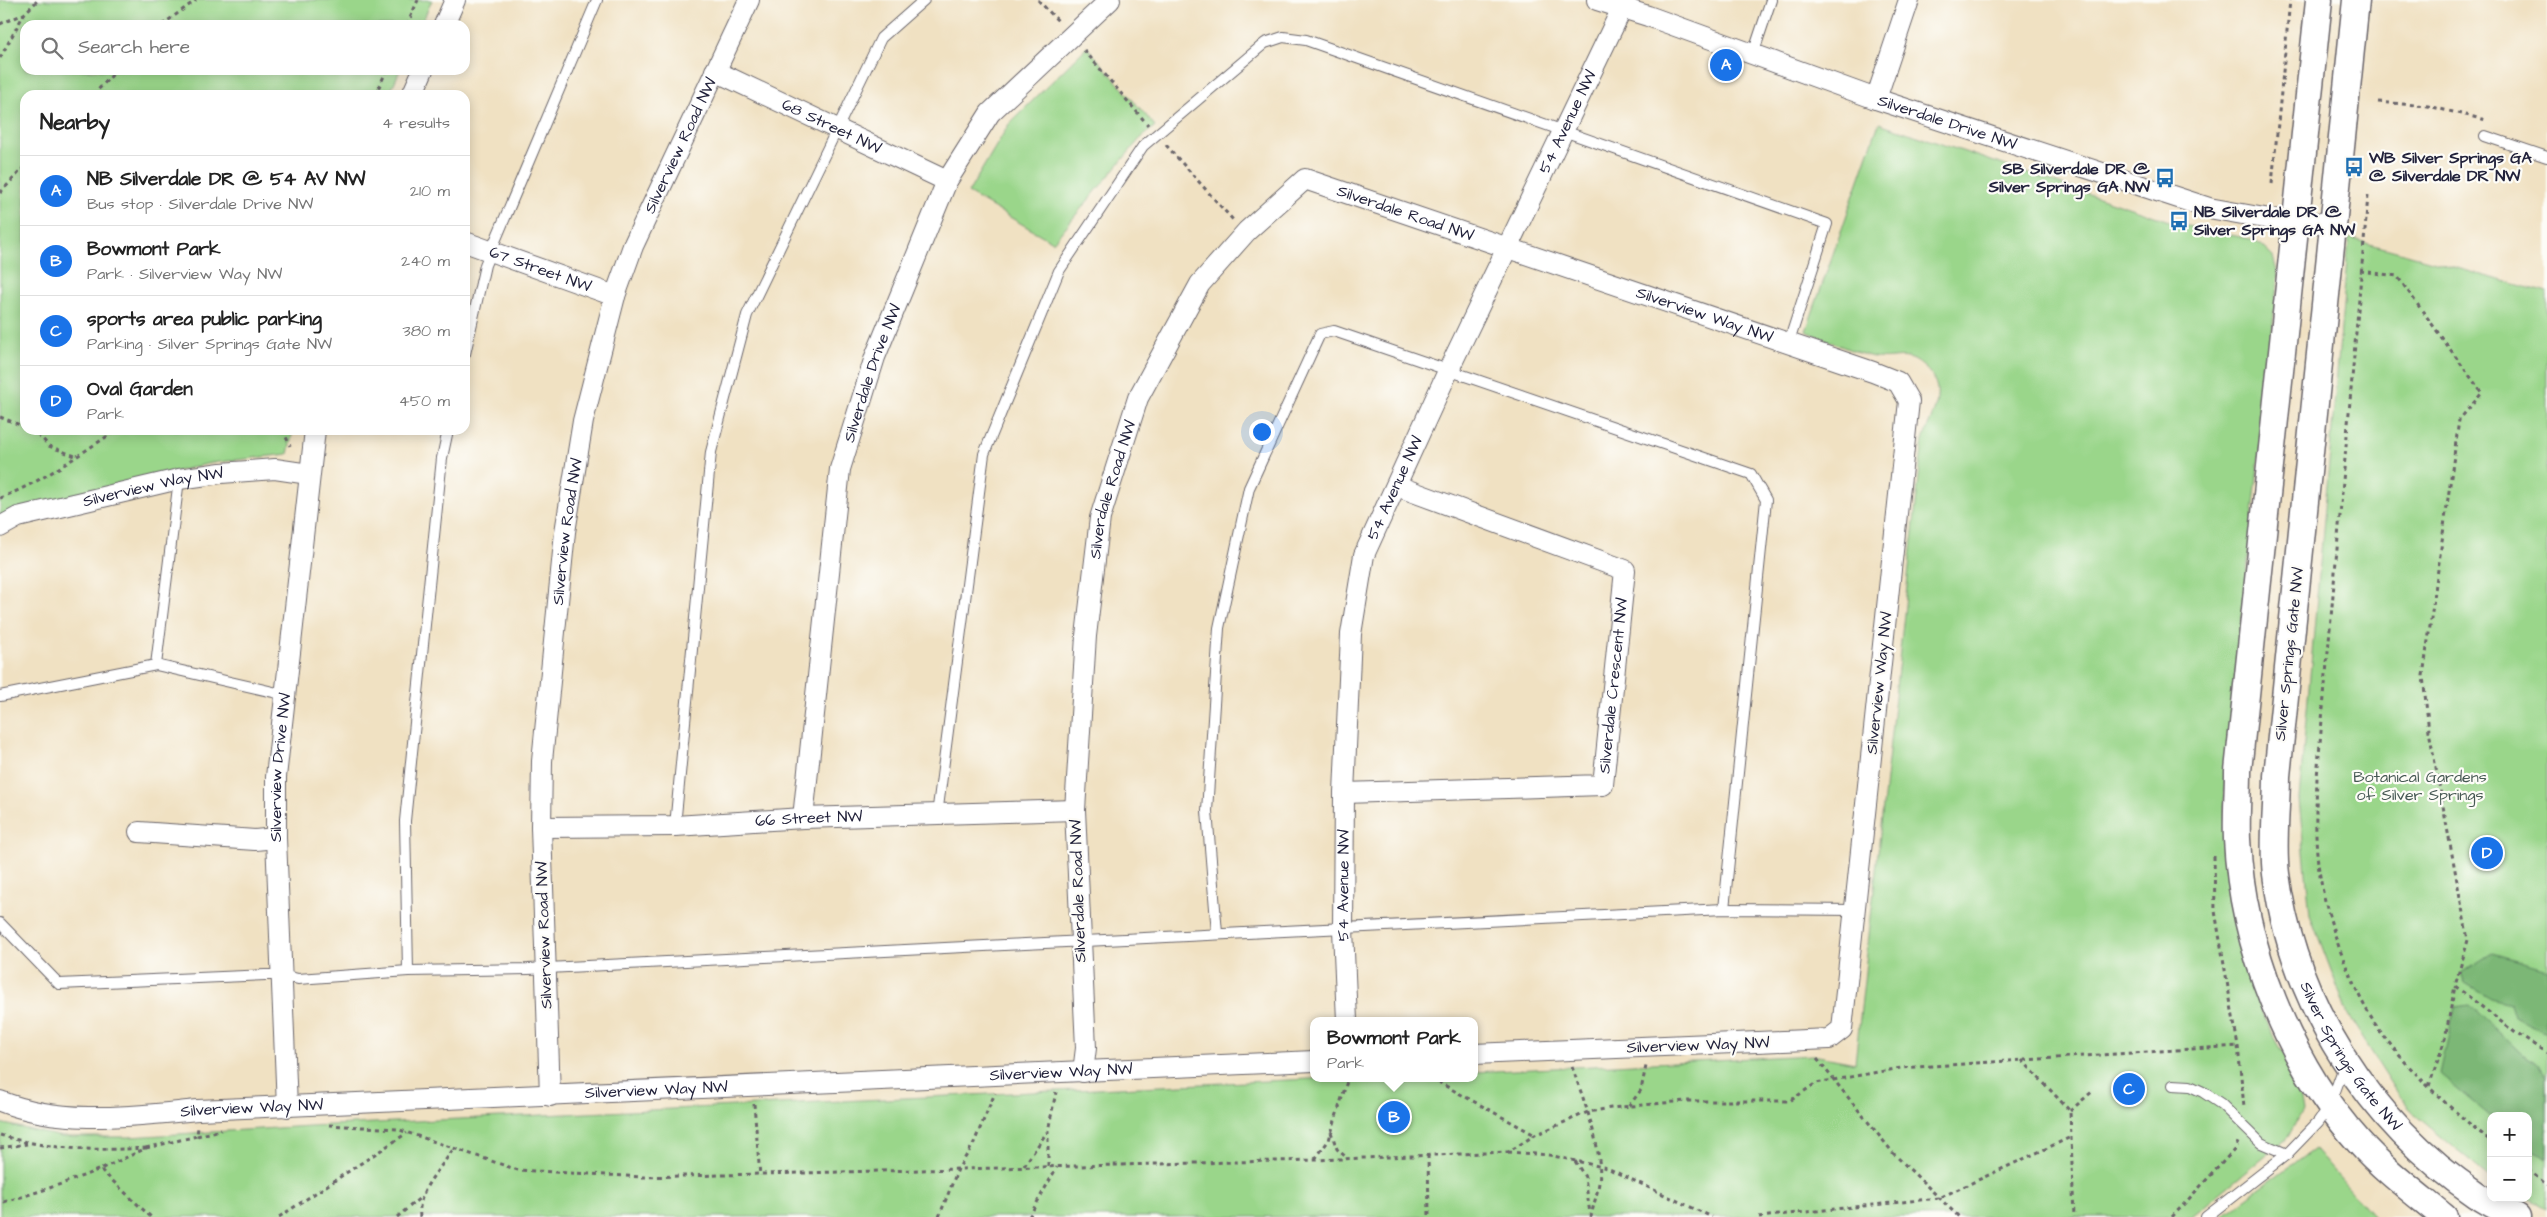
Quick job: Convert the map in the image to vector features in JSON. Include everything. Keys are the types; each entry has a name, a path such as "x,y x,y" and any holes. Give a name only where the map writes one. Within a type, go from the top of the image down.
{"street":[{"path":"446,20 456,0"},
{"name":"Silverview Road NW","path":"550,1096 541,827 542,761 565,532 583,421 615,296 633,246 749,0"},
{"name":"Silverdale Drive NW","path":"803,818 840,469 874,357 947,182 990,114 1110,0"},
{"name":"Silverdale Drive NW","path":"1597,0 1625,4 1876,99 2209,208 2270,219 2333,224"},
{"path":"1876,99 1909,0"},
{"path":"2319,0 2238,771 2237,839 2246,906 2262,972 2288,1035 2330,1104 2365,1148 2396,1178 2444,1217"},
{"name":"Silver Springs Gate NW","path":"2356,0 2277,776 2276,873 2291,946 2313,1005 2346,1064 2394,1124 2434,1161 2478,1196 2517,1217"},
{"name":"54 Avenue NW","path":"1348,1017 1343,929 1344,794 1351,634 1364,555 1449,369 1625,4"},
{"name":"68 Street NW","path":"715,71 947,182"},
{"path":"414,90 421,75"},
{"name":"Silverdale Road NW","path":"1083,1072 1086,1048 1075,810 1086,636 1100,518 1138,398 1200,284 1247,231 1305,179 1506,249"},
{"name":"67 Street NW","path":"470,244 615,296"},
{"name":"Silverview Way NW","path":"1478,1054 1829,1039 1842,1029 1909,401 1898,382 1506,249"},
{"name":"Silverview Drive NW","path":"287,1107 276,838 276,776 315,435"},
{"name":"Silverview Way NW","path":"0,527 18,517 178,479 275,469 310,474"},
{"name":"Silverdale Crescent NW","path":"1344,794 1603,785 1625,570 1397,486"},
{"name":"66 Street NW","path":"541,827 675,826 803,818 1075,810"},
{"path":"139,832 254,840 276,838"},
{"name":"Silverview Way NW","path":"0,1101 23,1110 69,1117 120,1118 198,1110 1310,1061"}],"lane":[{"path":"470,333 490,251 597,0"},
{"path":"675,826 711,452 747,315 881,38 924,0"},
{"path":"1753,54 1771,0"},
{"path":"937,815 984,454 1059,271 1144,146 1265,44 1283,37 1306,40 1827,224 1788,345"},
{"path":"2485,136 2547,157"},
{"path":"1217,933 1207,811 1219,628 1249,488 1320,334 1334,331 1750,474 1766,500 1724,910"},
{"path":"408,971 405,821 442,458 447,435"},
{"path":"156,664 178,479"},
{"path":"0,696 156,664 286,695"},
{"path":"0,922 59,984 282,975 298,979 408,971 546,968 1080,942 1217,933 1343,929 1724,910 1856,910"},
{"path":"2206,1217 2287,1154 2318,1122 2330,1104 2346,1064"},
{"path":"2173,1084 2190,1086 2204,1092 2221,1104 2261,1143 2287,1154"}],"path":[{"path":"21,20 38,0"},
{"path":"169,20 196,0"},
{"path":"409,20 418,0"},
{"path":"1038,0 1072,36 1236,223 1247,231"},
{"path":"2272,184 2290,0"},
{"path":"0,24 24,14"},
{"path":"0,58 20,21"},
{"path":"98,90 112,75"},
{"path":"377,90 385,75"},
{"path":"2378,102 2428,106 2488,120"},
{"path":"0,192 20,171"},
{"path":"2368,196 2317,777 2316,823 2320,876 2346,964 2363,1001 2380,1031 2452,1111 2487,1138"},
{"path":"2360,271 2397,276 2482,392 2459,420 2423,676 2428,731 2468,940 2455,986 2445,1039 2429,1086"},
{"path":"0,417 20,425"},
{"path":"39,435 49,446 76,456"},
{"path":"0,498 55,473 76,456 108,435"},
{"path":"285,435 290,446"},
{"path":"2455,986 2517,1034 2547,1053"},
{"path":"1508,1152 1535,1135 1588,1112 1629,1106 1685,1101 1790,1102 1816,1083 1901,1068 2238,1046"},
{"path":"1566,1050 1588,1112 1599,1166 1599,1183 1590,1217"},
{"path":"1812,1053 1836,1079 1894,1154 1959,1217"},
{"path":"2022,1060 2070,1111 2074,1217"},
{"path":"1629,1106 1641,1090 1647,1062"},
{"path":"1315,1160 1331,1132 1347,1082"},
{"path":"1439,1082 1535,1135"},
{"path":"1048,1166 1046,1148 1048,1131 1058,1084"},
{"path":"939,1217 958,1169 973,1145 997,1088"},
{"path":"2070,1111 2094,1090"},
{"path":"754,1099 760,1175"},
{"path":"197,1136 198,1110"},
{"path":"325,1125 397,1129 518,1170 644,1177 1315,1160 1508,1152 1549,1155 1599,1166 1712,1217"},
{"path":"2172,1217 2235,1149 2244,1126"},
{"path":"0,1135 29,1144 73,1150 146,1148 225,1129"},
{"path":"1024,1167 1048,1131"},
{"path":"1331,1132 1337,1149 1348,1158"},
{"path":"279,1217 407,1133"},
{"path":"1759,1217 1939,1198 2071,1138"},
{"path":"0,1148 29,1144"},
{"path":"0,1203 45,1191 101,1170 146,1148"},
{"path":"420,1217 419,1204 428,1183 454,1148"},
{"path":"1428,1155 1429,1217"},
{"path":"1574,1160 1585,1177 1590,1217"},
{"path":"1029,1217 1058,1166"},
{"path":"101,1170 151,1217"},
{"path":"2532,1173 2547,1184"},
{"path":"397,1217 422,1196"}],"green space":[{"path":"0,0 432,0 423,20 20,20 20,75 398,75 391,90 20,90 20,435 292,435 288,454 211,463 35,506 0,520"},
{"path":"1087,47 1155,126 1139,140 1053,242 968,193 1009,124"},
{"path":"1879,123 2178,224 2255,240 2273,257 2278,275 2224,792 2227,874 2246,965 2264,1018 2296,1076 2302,1111 2288,1137 2191,1217 0,1217 0,1123 62,1137 129,1137 310,1126 1310,1079 1310,1082 1478,1082 1478,1072 1813,1055 1855,1063 1923,440 1936,405 1937,387 1925,368 1911,359 1869,356 1806,331"},
{"name":"Botanical Gardens of Silver Springs","path":"2349,238 2547,293 2547,1207 2532,1199 2532,1112 2487,1112 2487,1175 2408,1109 2348,1015 2310,915 2299,799"},
{"path":"2492,953 2547,969 2547,1032 2514,1016 2510,1003 2491,998 2465,983 2461,973"},
{"path":"2470,1005 2523,1055 2537,1063 2547,1076 2547,1158 2532,1151 2532,1112 2487,1113 2440,1074 2455,1007"},
{"path":"2314,1149 2374,1217 2221,1217"}],"place":[{"name":"NB Silverdale DR @ 54 AV NW","path":"1726,65"},
{"name":"WB Silver Springs GA @ Silverdale DR NW","path":"2354,167"},
{"name":"SB Silverdale DR @ Silver Springs GA NW","path":"2165,178"},
{"name":"NB Silverdale DR @ Silver Springs GA NW","path":"2179,221"},
{"name":"Oval Garden","path":"2487,853"},
{"name":"sports area public parking","path":"2129,1089"},
{"name":"Bowmont Park","path":"1394,1117"}]}
